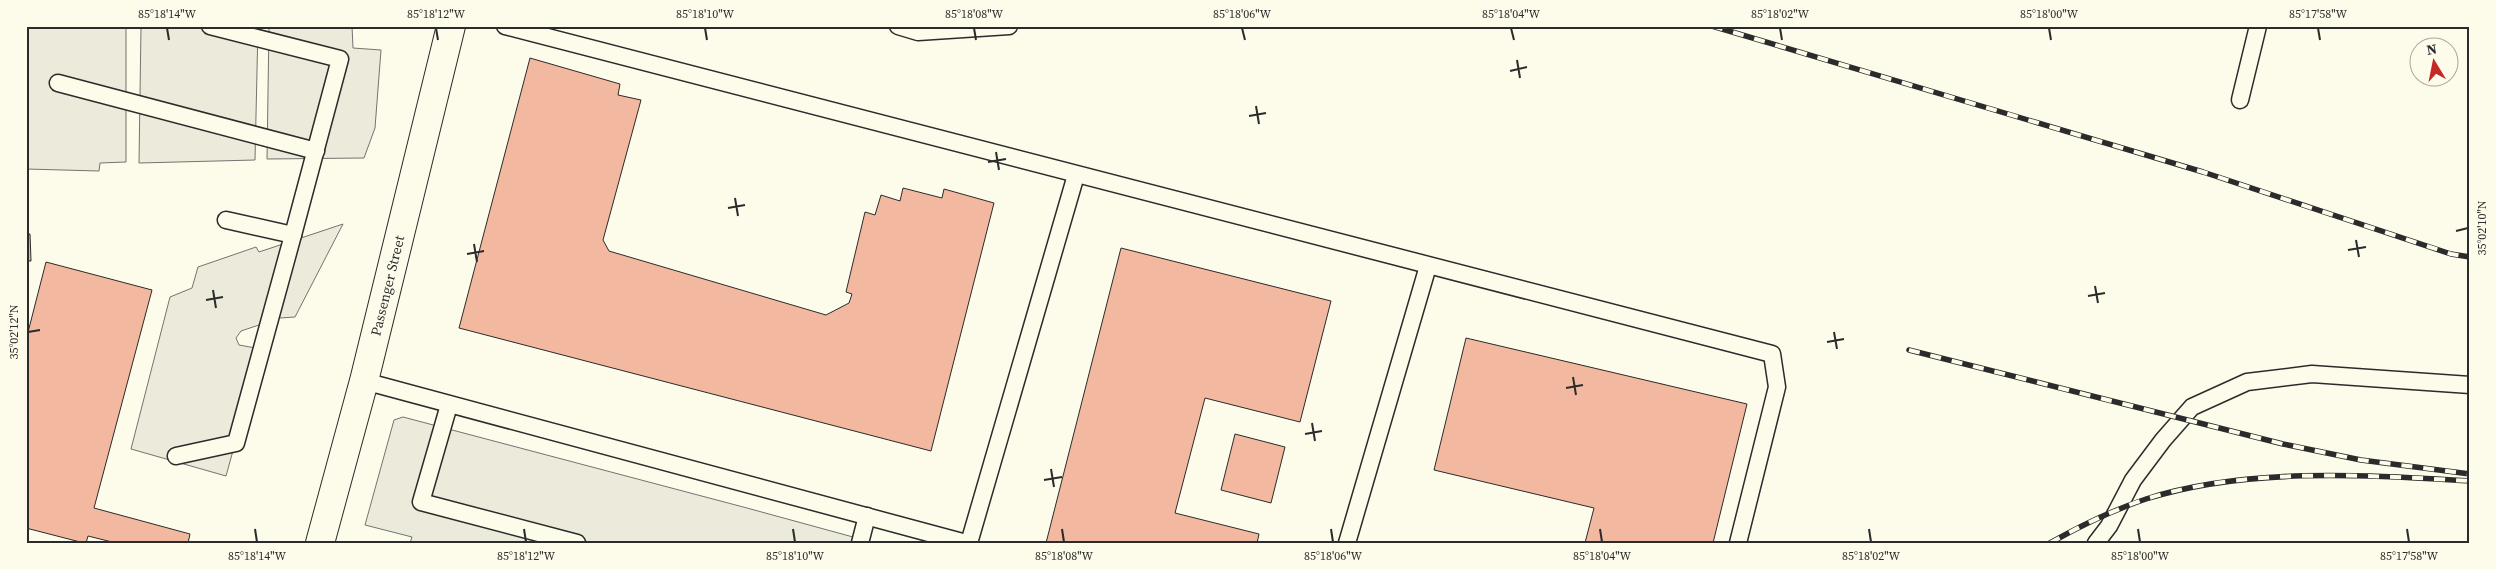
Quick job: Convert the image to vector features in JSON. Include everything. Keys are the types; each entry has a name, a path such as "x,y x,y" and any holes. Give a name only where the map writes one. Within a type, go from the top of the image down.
{"street":[{"name":"Passenger Street","path":"320,543 364,381 451,26"}],"lane":[{"path":"176,456 236,443 340,60 210,26"},
{"path":"505,26 1772,354 1777,387 1738,543"},
{"path":"898,26 918,32 1009,26"},
{"path":"2240,100 2258,26"},
{"path":"58,83 316,151"},
{"path":"364,381 968,543 1076,175"},
{"path":"226,220 293,236"},
{"path":"1348,543 1428,266"},
{"path":"2096,543 2109,526 2133,480 2163,440 2192,407 2247,382 2312,374 2470,385"},
{"path":"449,405 421,502 577,543"},
{"path":"860,543 867,516"}],"shaded area":[{"path":"26,26 126,26 126,162 100,163 99,171 26,169"},
{"path":"141,26 258,26 255,160 139,163"},
{"path":"269,26 352,26 353,48 381,50 375,128 364,158 267,159"},
{"path":"343,224 295,317 280,318 241,331 236,338 239,345 261,349 226,476 131,449 170,297 192,288 198,267 256,247 259,252"},
{"path":"403,417 875,543 410,543 412,537 365,525 394,420"}],"building":[{"path":"530,58 620,84 618,95 641,100 603,240 609,251 826,315 849,303 852,294 846,292 865,212 875,215 881,195 900,201 903,188 942,198 944,189 994,203 931,451 459,328"},
{"path":"26,234 30,234 31,261 26,261"},
{"path":"1121,248 1331,301 1300,422 1205,398 1175,513 1259,534 1257,543 1046,543"},
{"path":"46,262 152,290 94,508 190,534 188,543 116,543 88,536 86,543 84,543 26,528 26,340"},
{"path":"1466,338 1747,404 1713,543 1585,543 1594,508 1434,470"},
{"path":"1235,434 1285,447 1271,503 1221,490"}],"railway":[{"path":"1712,26 2203,172 2451,254 2470,257"},
{"path":"1909,350 2283,444 2361,460 2470,474"},
{"path":"2050,543 2073,530 2146,499 2185,489 2225,482 2307,476 2390,477 2470,481"}]}
